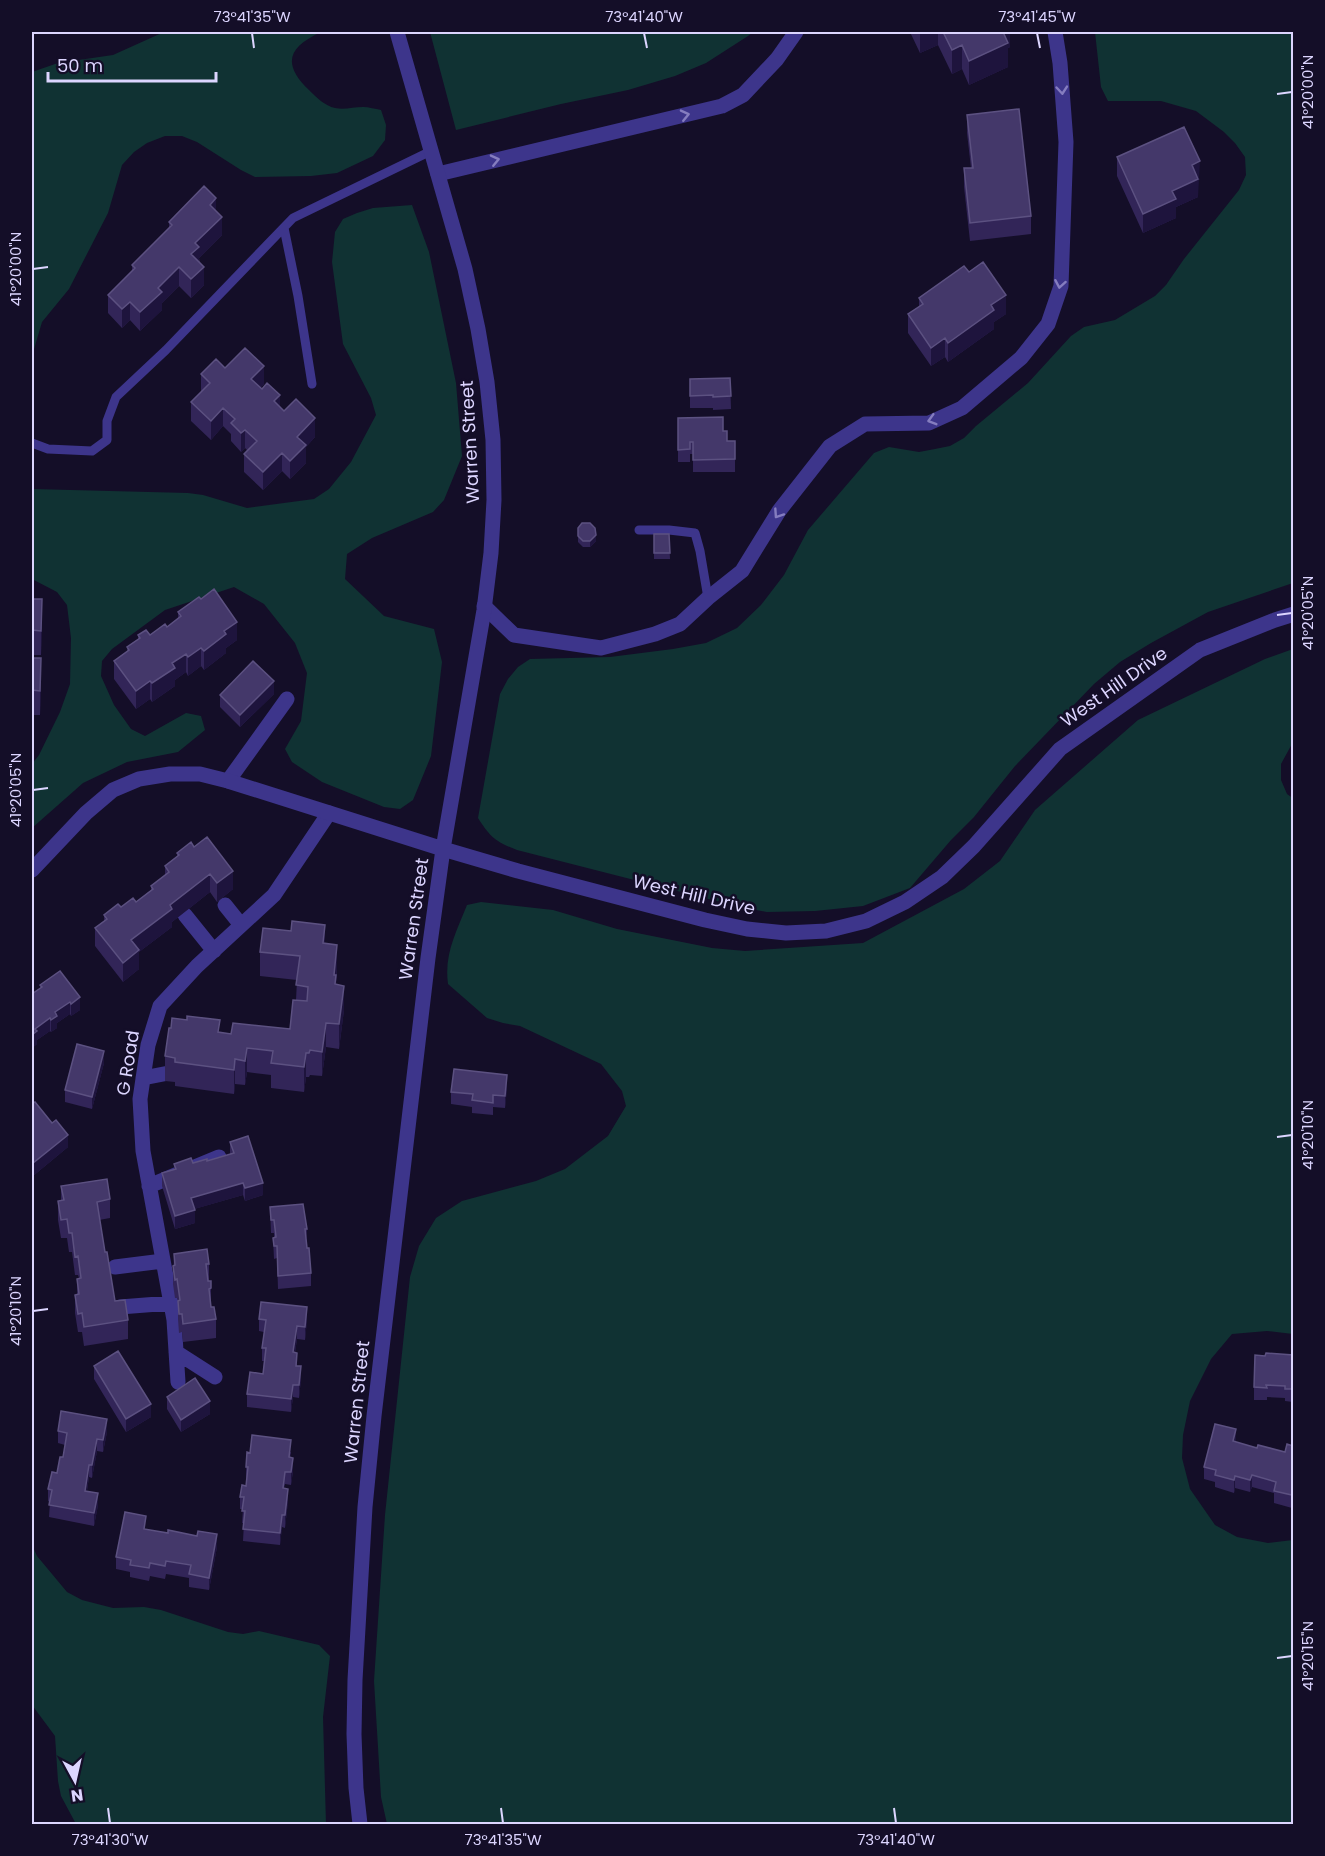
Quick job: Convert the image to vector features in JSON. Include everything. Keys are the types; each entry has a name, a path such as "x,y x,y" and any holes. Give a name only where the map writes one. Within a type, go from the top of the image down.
{"street":[{"name":"Warren Street","path":"360,1824 355,1767 355,1680 365,1507 390,1271 443,849 484,606 491,553 494,500 493,440 488,382 478,329 465,269 397,32"},
{"path":"438,174 722,106 743,95 777,58 796,32"},
{"path":"484,606 514,634 602,648 655,634 680,624 742,571 779,511 830,446 865,424 930,423 963,408 1021,358 1048,324 1061,286 1066,141 1060,63 1055,32"},
{"name":"West Hill Drive","path":"32,870 86,813 113,790 139,779 170,774 200,774 518,871 694,917 747,929 786,933 826,931 866,921 905,902 942,877 974,846 1060,748 1200,650 1293,614"},
{"path":"228,781 287,699"},
{"name":"G Road","path":"177,1382 171,1303 143,1151 140,1099 148,1045 160,1006 274,895 329,813"},
{"path":"225,905 241,925"},
{"path":"185,915 214,951"},
{"path":"143,1078 201,1067"},
{"path":"149,1186 219,1157"},
{"path":"115,1267 163,1261"},
{"path":"120,1307 171,1303"},
{"path":"176,1352 215,1377"}],"lane":[{"path":"32,443 48,449 92,451 107,440 107,421 116,397 166,350 293,218 431,151"},
{"path":"284,228 312,384"},
{"path":"639,530 695,533 708,598"}],"green space":[{"path":"164,32 321,32 302,44 292,56 295,72 315,95 331,107 342,109 365,107 381,110 386,125 385,140 373,156 337,173 255,177 197,142 182,136 165,136 147,143 134,152 122,165 108,213 69,289 42,322 32,356 32,72 58,63 113,55"},
{"path":"430,32 753,32 706,63 675,76 628,90 456,130"},
{"path":"1095,32 1293,32 1293,583 1208,612 1120,662 1094,684 1015,766 974,817 910,888 863,906 815,911 767,912 517,850 494,838 478,818 500,694 518,667 530,659 610,657 673,649 706,643 737,628 761,605 784,575 808,530 874,453 889,447 919,452 950,446 964,438 1028,383 1071,336 1084,327 1115,320 1155,296 1239,190 1246,175 1245,157 1224,132 1196,111 1161,101 1108,101 1101,87"},
{"path":"412,205 429,252 456,383 462,456 444,500 433,512 372,538 347,554 345,579 384,616 434,629 442,662 431,756 413,800 400,809 384,807 322,782 292,762 285,749 301,721 307,673 295,643 264,604 234,587 165,610 112,649 102,661 101,676 114,705 131,729 145,736 186,713 201,716 205,730 178,752 127,762 83,783 32,828 32,764 39,755 60,712 70,684 71,638 67,605 57,592 32,579 32,489 188,493 247,508 314,499 329,489 351,462 376,415 371,398 343,344 332,262 335,232 343,219 357,213 373,208"},
{"path":"1293,649 1293,742 1281,764 1281,780 1287,794 1294,799 1293,1334 1267,1331 1232,1334 1211,1359 1190,1401 1183,1435 1182,1458 1190,1489 1215,1525 1237,1537 1268,1543 1293,1540 1293,1824 387,1824 381,1797 374,1681 385,1515 410,1277 419,1246 436,1218 462,1201 536,1181 565,1169 608,1136 626,1106 622,1091 601,1064 520,1026 487,1018 448,984 449,953 467,905 481,902 553,910 617,929 712,948 745,951 863,943 964,889 1000,861 1035,810 1138,720 1265,659"},
{"path":"32,1545 37,1556 67,1592 82,1600 113,1608 144,1607 161,1610 228,1632 243,1634 259,1631 319,1645 330,1656 323,1717 326,1824 76,1824 61,1796 55,1736 32,1705"}],"building":[{"path":"943,32 1003,32 1008,43 969,61 962,45 952,50"},
{"path":"1019,109 1031,216 970,223 964,168 973,168 967,115"},
{"path":"1184,127 1200,161 1192,165 1198,179 1172,191 1176,199 1143,214 1117,157"},
{"path":"204,186 216,198 210,205 222,217 195,243 199,247 191,254 204,267 191,279 179,267 158,288 162,292 140,312 130,302 122,309 108,295 135,268 132,265 172,225 169,222"},
{"path":"983,262 1006,295 991,305 994,310 948,343 945,338 931,348 908,314 923,304 919,298 964,266 969,272"},
{"path":"245,348 264,366 251,379 262,389 267,383 280,395 274,401 284,411 296,399 315,418 297,437 306,445 290,461 282,453 263,472 244,454 257,441 245,430 241,433 231,423 235,419 223,408 211,421 191,402 210,383 201,374 216,359 225,368"},
{"path":"730,378 731,396 690,396 690,379"},
{"path":"723,417 723,431 727,431 727,441 735,441 735,459 693,460 693,442 690,442 690,449 678,450 678,418"},
{"path":"582,523 590,523 595,528 596,535 590,541 583,541 578,536 578,528"},
{"path":"654,534 669,534 670,553 654,553"},
{"path":"214,589 237,622 224,631 226,634 204,651 201,648 188,657 186,654 172,663 175,668 136,691 114,661 129,650 127,647 140,638 138,635 146,630 150,635 165,624 167,627 181,616 178,612"},
{"path":"32,599 42,599 41,631 32,630"},
{"path":"32,658 41,658 40,691 32,690"},
{"path":"253,661 274,681 240,715 220,695"},
{"path":"207,837 233,871 217,883 210,874 170,905 172,909 131,940 139,950 123,963 95,928 107,919 104,915 118,904 121,907 133,898 136,902 153,889 151,886 169,872 165,866 179,855 177,853 191,842 194,847"},
{"path":"292,921 325,925 323,943 337,945 335,984 344,986 339,1024 326,1023 322,1052 310,1050 306,1053 304,1067 271,1063 273,1051 247,1048 245,1061 235,1059 234,1070 175,1062 175,1058 165,1056 172,1018 187,1020 187,1016 220,1020 218,1032 231,1034 233,1023 290,1029 293,1000 307,1001 308,987 296,985 300,956 260,952 263,928 291,931"},
{"path":"60,971 80,997 55,1012 57,1016 51,1020 50,1018 35,1029 37,1031 32,1035 32,994 42,987 40,985"},
{"path":"77,1044 104,1051 92,1097 65,1090"},
{"path":"454,1069 507,1075 505,1096 493,1095 493,1103 472,1100 473,1094 451,1092"},
{"path":"32,1101 52,1123 56,1120 68,1135 33,1163 32,1161"},
{"path":"248,1136 263,1183 245,1188 243,1183 191,1198 195,1210 175,1216 162,1173 176,1169 174,1164 191,1158 193,1163 234,1153 230,1142"},
{"path":"107,1179 110,1199 97,1202 115,1301 125,1300 128,1320 84,1327 82,1313 78,1314 75,1295 79,1294 77,1279 81,1278 78,1256 75,1257 72,1233 69,1233 67,1219 61,1220 58,1201 64,1200 61,1186"},
{"path":"303,1204 311,1273 278,1276 277,1246 274,1246 273,1238 276,1237 270,1207"},
{"path":"207,1249 209,1264 206,1264 208,1281 211,1281 209,1289 211,1307 214,1307 216,1319 183,1324 182,1314 179,1314 178,1301 180,1300 173,1266 175,1265 174,1254"},
{"path":"261,1302 307,1307 305,1327 297,1326 293,1352 297,1353 296,1366 301,1366 299,1385 293,1385 291,1399 247,1394 250,1372 263,1374 266,1348 262,1348 266,1320 259,1319"},
{"path":"118,1351 151,1404 126,1419 94,1366"},
{"path":"1266,1353 1293,1355 1293,1389 1266,1385 1267,1388 1254,1387 1255,1355 1265,1356"},
{"path":"195,1378 210,1401 181,1420 167,1397"},
{"path":"61,1411 107,1419 103,1440 97,1439 92,1465 89,1465 85,1491 98,1493 94,1513 49,1505 52,1490 48,1489 52,1472 57,1473 60,1457 63,1457 67,1433 58,1431"},
{"path":"1215,1424 1236,1429 1233,1441 1257,1448 1258,1445 1285,1452 1287,1444 1293,1446 1292,1495 1274,1491 1276,1482 1252,1475 1250,1480 1235,1476 1234,1480 1215,1475 1216,1470 1204,1467"},
{"path":"252,1435 291,1440 289,1457 293,1458 291,1472 285,1472 283,1488 288,1489 280,1533 243,1529 244,1497 240,1497 242,1485 246,1486 247,1452 250,1453"},
{"path":"125,1512 146,1516 144,1529 168,1533 168,1530 197,1536 198,1531 217,1534 209,1578 189,1574 191,1565 166,1561 165,1566 150,1563 149,1568 130,1565 131,1560 116,1557"}]}
